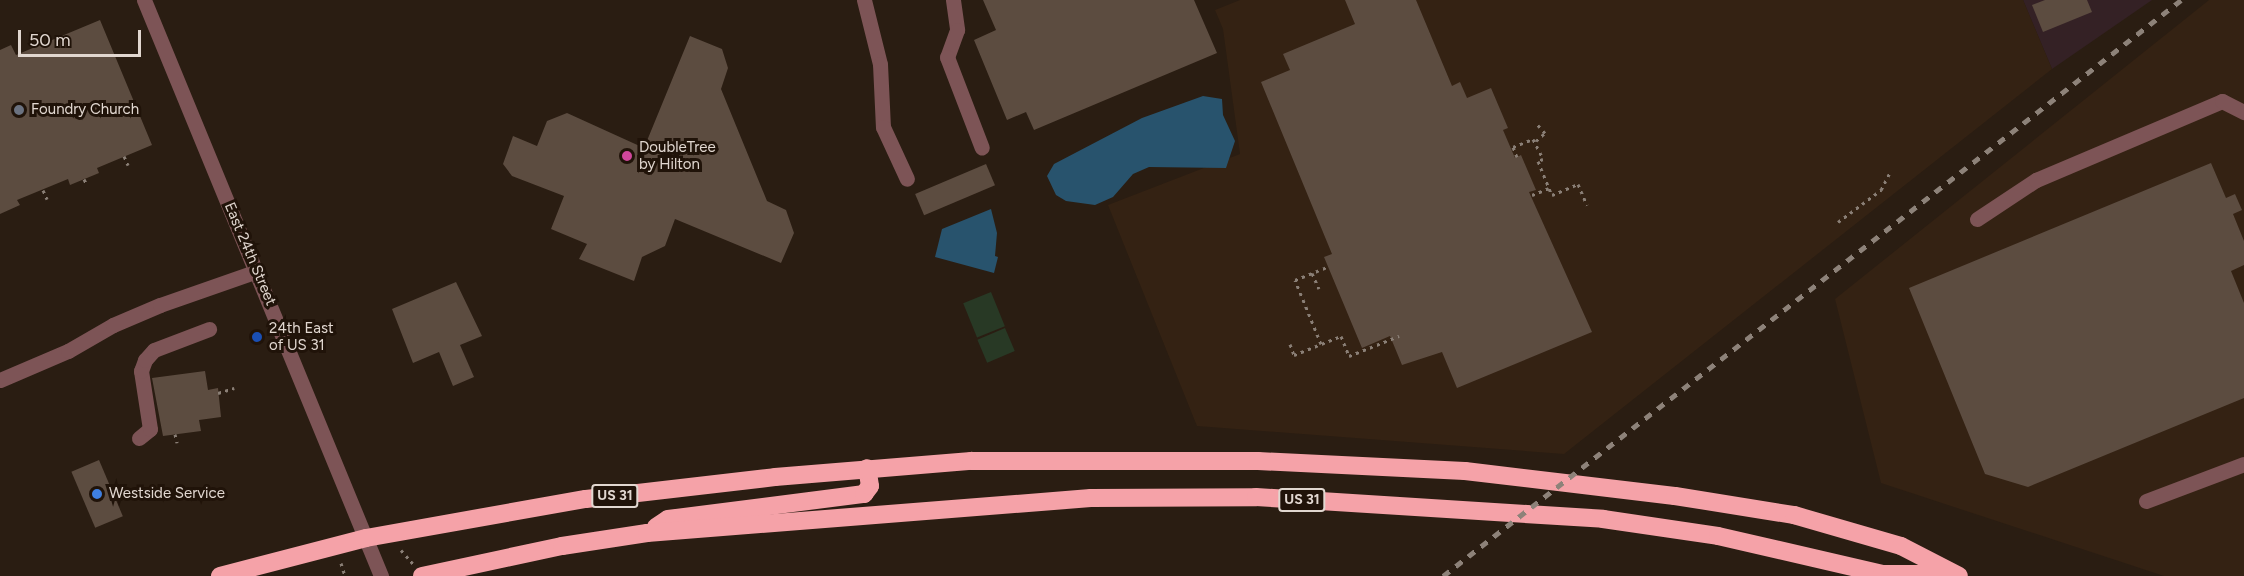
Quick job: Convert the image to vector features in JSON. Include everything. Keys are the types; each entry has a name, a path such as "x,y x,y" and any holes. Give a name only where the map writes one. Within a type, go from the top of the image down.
{"highway":[{"name":"US 31","path":"220,576 366,538 586,499 867,468 970,461 1258,460 1465,471 1675,496 1794,515 1901,546 1955,575"},
{"path":"647,533 668,519 864,494 870,486 867,468"},
{"name":"US 31","path":"418,570 647,533 1091,498 1256,497 1603,519 1718,536 1882,574 1955,575"}],"street":[{"name":"East 24th Street","path":"144,0 381,576"},
{"path":"864,0 880,64 883,127 907,179"},
{"path":"953,0 957,30 947,57 982,147"},
{"path":"1977,219 2036,180 2222,101 2244,112"},
{"path":"0,380 68,351 113,325 152,308 257,272"},
{"path":"139,438 150,429 141,371 145,360 154,350 209,329"},
{"path":"2145,501 2244,464"}],"path":[{"path":"1517,157 1513,147 1536,141 1545,133 1536,123"},
{"path":"1536,141 1543,159 1538,161 1552,195 1578,184 1587,205"},
{"path":"124,156 128,165"},
{"path":"1838,222 1881,190 1892,170"},
{"path":"1532,195 1549,188"},
{"path":"43,190 46,199"},
{"path":"1321,344 1295,280 1327,267"},
{"path":"1312,273 1319,289"},
{"path":"1290,344 1294,355 1341,336 1349,356 1399,336"},
{"path":"218,393 234,388"},
{"path":"175,434 177,443"},
{"path":"401,550 418,570"},
{"path":"341,564 345,576"}],"shaded area":[{"path":"1240,0 2023,0 2052,69 1564,454 1197,426 1108,205 1240,154 1223,29 1215,10"},
{"path":"2023,0 2152,0 2052,69"},
{"path":"2209,0 2244,0 2244,576 2164,576 1881,483 1835,299"}],"green space":[{"path":"991,292 1005,326 977,338 963,303"},
{"path":"1005,328 1015,351 987,363 977,340"}],"water":[{"path":"1203,96 1222,99 1223,115 1235,141 1226,168 1149,167 1133,174 1113,197 1095,205 1066,201 1056,195 1047,176 1054,164 1142,118"},
{"path":"991,209 997,233 995,256 998,257 994,273 935,257 942,229"}],"building":[{"path":"983,0 1194,0 1217,53 1034,130 1026,112 1007,120 974,40 996,30"},
{"path":"1345,0 1416,0 1452,86 1460,82 1467,98 1491,88 1508,128 1503,130 1515,158 1521,155 1536,190 1529,192 1592,332 1457,388 1442,352 1402,365 1390,336 1362,348 1324,257 1332,254 1261,82 1290,70 1283,54 1355,24"},
{"path":"2045,0 2087,0 2092,12 2043,32 2032,5"},
{"path":"100,20 152,145 97,168 99,173 70,185 68,179 17,200 20,205 0,214 0,50 11,45 16,55"},
{"name":"DoubleTree by Hilton","path":"690,36 722,49 728,68 721,89 767,201 786,210 794,233 781,263 675,219 665,246 642,257 634,281 579,259 587,244 551,229 564,196 512,176 503,164 513,136 537,146 547,121 567,113 644,148"},
{"path":"2211,163 2226,198 2235,194 2242,210 2233,214 2244,241 2244,265 2231,271 2244,303 2244,398 2028,487 1985,474 1909,288"},
{"path":"986,164 995,185 924,215 915,194"},
{"path":"456,282 482,336 460,345 474,377 453,386 439,352 413,363 392,309"},
{"path":"205,371 208,390 218,388 221,417 199,420 201,431 163,436 152,378"},
{"name":"Westside Service","path":"99,460 123,516 95,528 71,472"}],"railway":[{"path":"1443,576 2181,0"}],"place":[{"name":"Foundry Church","path":"19,110"},
{"name":"DoubleTree by Hilton","path":"627,156"},
{"name":"24th East of US 31","path":"257,337"},
{"name":"Westside Service","path":"97,494"}]}
